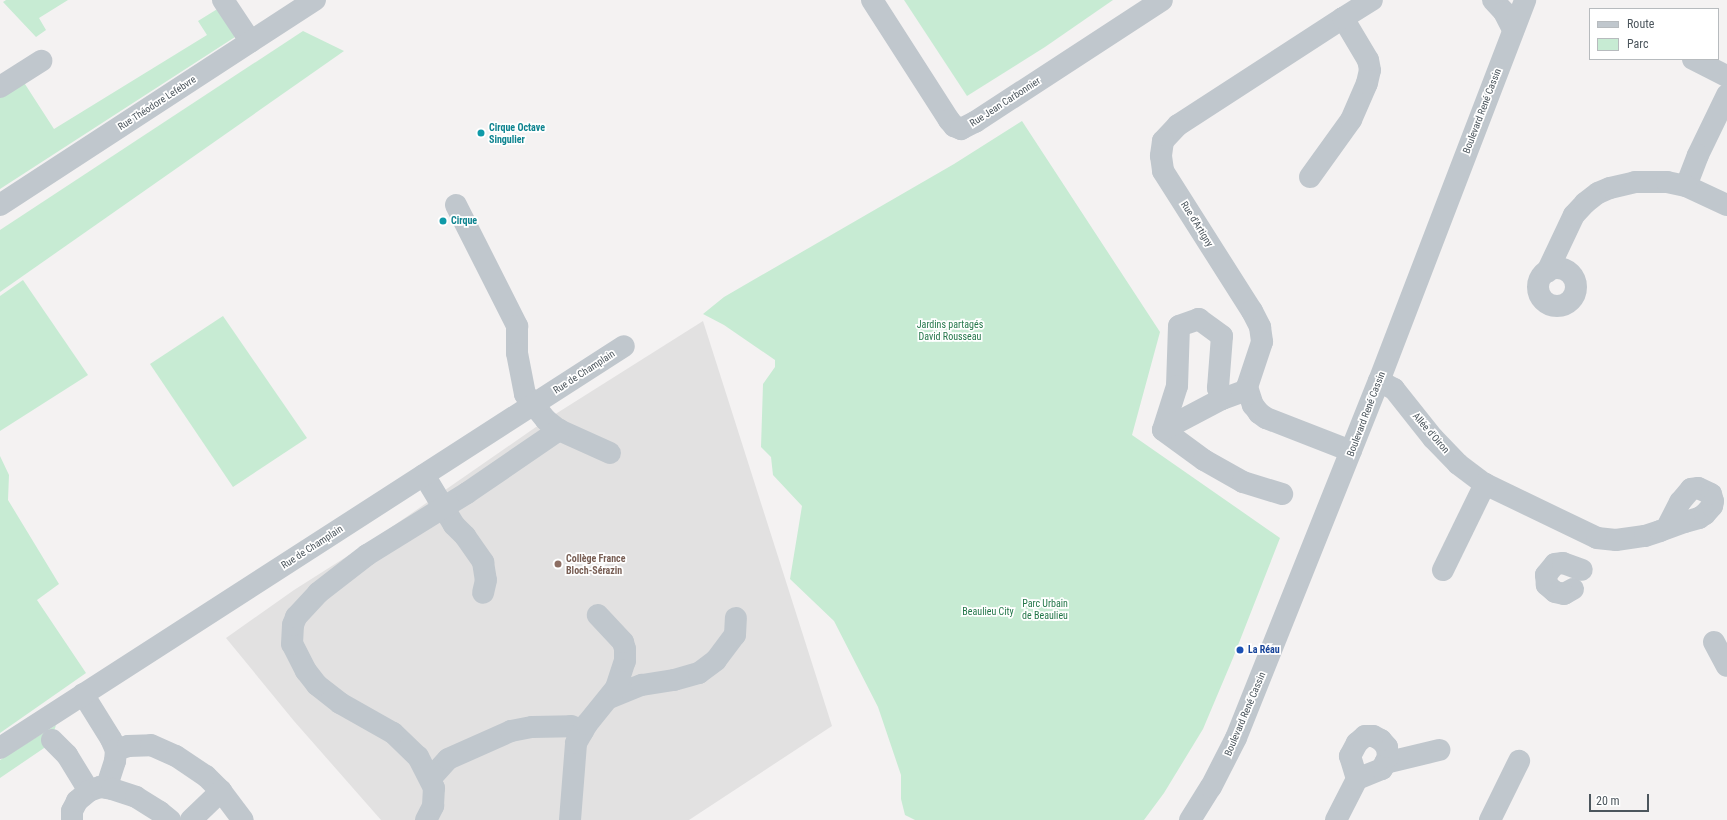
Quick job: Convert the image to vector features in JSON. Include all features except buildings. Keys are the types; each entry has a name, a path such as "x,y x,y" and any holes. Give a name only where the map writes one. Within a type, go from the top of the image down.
{"street":[{"name":"Rue Théodore Lefebvre","path":"0,205 315,0"},
{"name":"Rue Jean Carbonnier","path":"872,0 949,120 954,126 961,129 975,122 1162,0"},
{"name":"Rue d'Artigny","path":"1247,390 1248,382 1262,342 1260,327 1163,172 1161,164 1161,148 1168,134 1178,125 1372,0"},
{"path":"1493,0 1504,12 1513,30"},
{"name":"Boulevard René Cassin","path":"1190,820 1211,787 1236,738 1379,381 1525,0"},
{"path":"214,1 250,42"},
{"path":"1310,177 1351,120 1369,73 1370,66 1366,55 1343,18"},
{"path":"1695,60 1727,76"},
{"path":"0,87 41,61"},
{"path":"1686,186 1698,155 1727,95"},
{"path":"1547,272 1563,235 1576,211 1598,193 1622,185 1647,181 1666,182 1686,186 1727,205"},
{"path":"456,205 517,326 517,353 525,394 532,405 559,430 610,453"},
{"path":"1163,430 1177,386 1179,326 1199,319 1222,336 1218,388 1222,399"},
{"name":"Rue de Champlain","path":"0,748 624,346"},
{"name":"Allée d'Oiron","path":"1379,381 1394,389 1433,438 1458,464 1485,484 1597,538 1606,540 1628,539 1667,528"},
{"path":"1163,430 1222,399 1247,390 1253,406 1264,416 1351,451"},
{"path":"426,820 433,806 435,796 434,788 431,778 418,757 393,733 340,703 317,685 296,654 292,644 292,635 296,617 318,593 367,555 468,493 559,430"},
{"path":"1163,430 1204,460 1243,482 1282,494"},
{"path":"424,475 454,525 465,536 483,562 486,580 483,593"},
{"path":"1443,570 1485,484"},
{"path":"1582,570 1563,563 1555,564 1546,575 1547,585 1555,592 1570,596 1597,538"},
{"path":"570,820 576,743 587,724 616,688 626,661 625,649 618,636 598,615"},
{"path":"609,698 642,685 674,680 699,673 716,660 735,634 736,618"},
{"path":"1714,642 1727,666"},
{"path":"72,820 74,806 81,797 98,789 115,760 116,750 111,739 83,694"},
{"path":"431,778 448,759 511,731 532,727 571,726 583,731"},
{"path":"1336,820 1357,779 1382,769 1388,757 1387,747 1377,738 1365,736 1357,743 1350,756 1357,779"},
{"path":"52,740 98,789 136,797 170,820"},
{"path":"116,750 141,744 162,748 195,767 220,791 243,820"},
{"path":"1384,763 1439,750"},
{"path":"1490,820 1519,761"},
{"path":"191,820 220,791"}],"shaded area":[{"name":"Collège France Bloch-Sérazin","path":"703,321 832,726 689,820 381,820 294,721 226,638 294,590 376,538 546,420"}],"green space":[{"path":"6,0 68,0 39,18 46,30 36,37 3,2"},
{"path":"904,0 1113,0 1045,47 967,96"},
{"path":"219,8 235,37 0,189 0,95 23,81 54,129 207,35 198,21"},
{"path":"303,31 344,51 0,292 0,230"},
{"name":"Parc Urbain de Beaulieu","path":"1022,121 1160,332 1132,435 1280,538 1233,658 1203,729 1164,793 1144,820 915,820 905,815 901,799 901,775 878,707 834,621 790,579 802,506 773,475 771,457 761,447 763,384 775,367 775,360 724,325 703,314 724,297 954,164"},
{"path":"23,280 88,375 0,431 0,296"},
{"path":"223,316 307,438 233,487 150,364"},
{"path":"0,456 9,475 8,500 59,584 37,600 86,673 0,733"},
{"path":"56,725 50,744 0,778 0,760"}],"place":[{"name":"Cirque Octave Singulier","path":"481,133"},
{"name":"Cirque","path":"443,221"},
{"name":"Collège France Bloch-Sérazin","path":"558,564"},
{"name":"La Réau","path":"1240,650"}],"park label":[{"name":"Jardins partagés David Rousseau","path":"950,330"},
{"name":"Beaulieu City","path":"988,612"}]}
